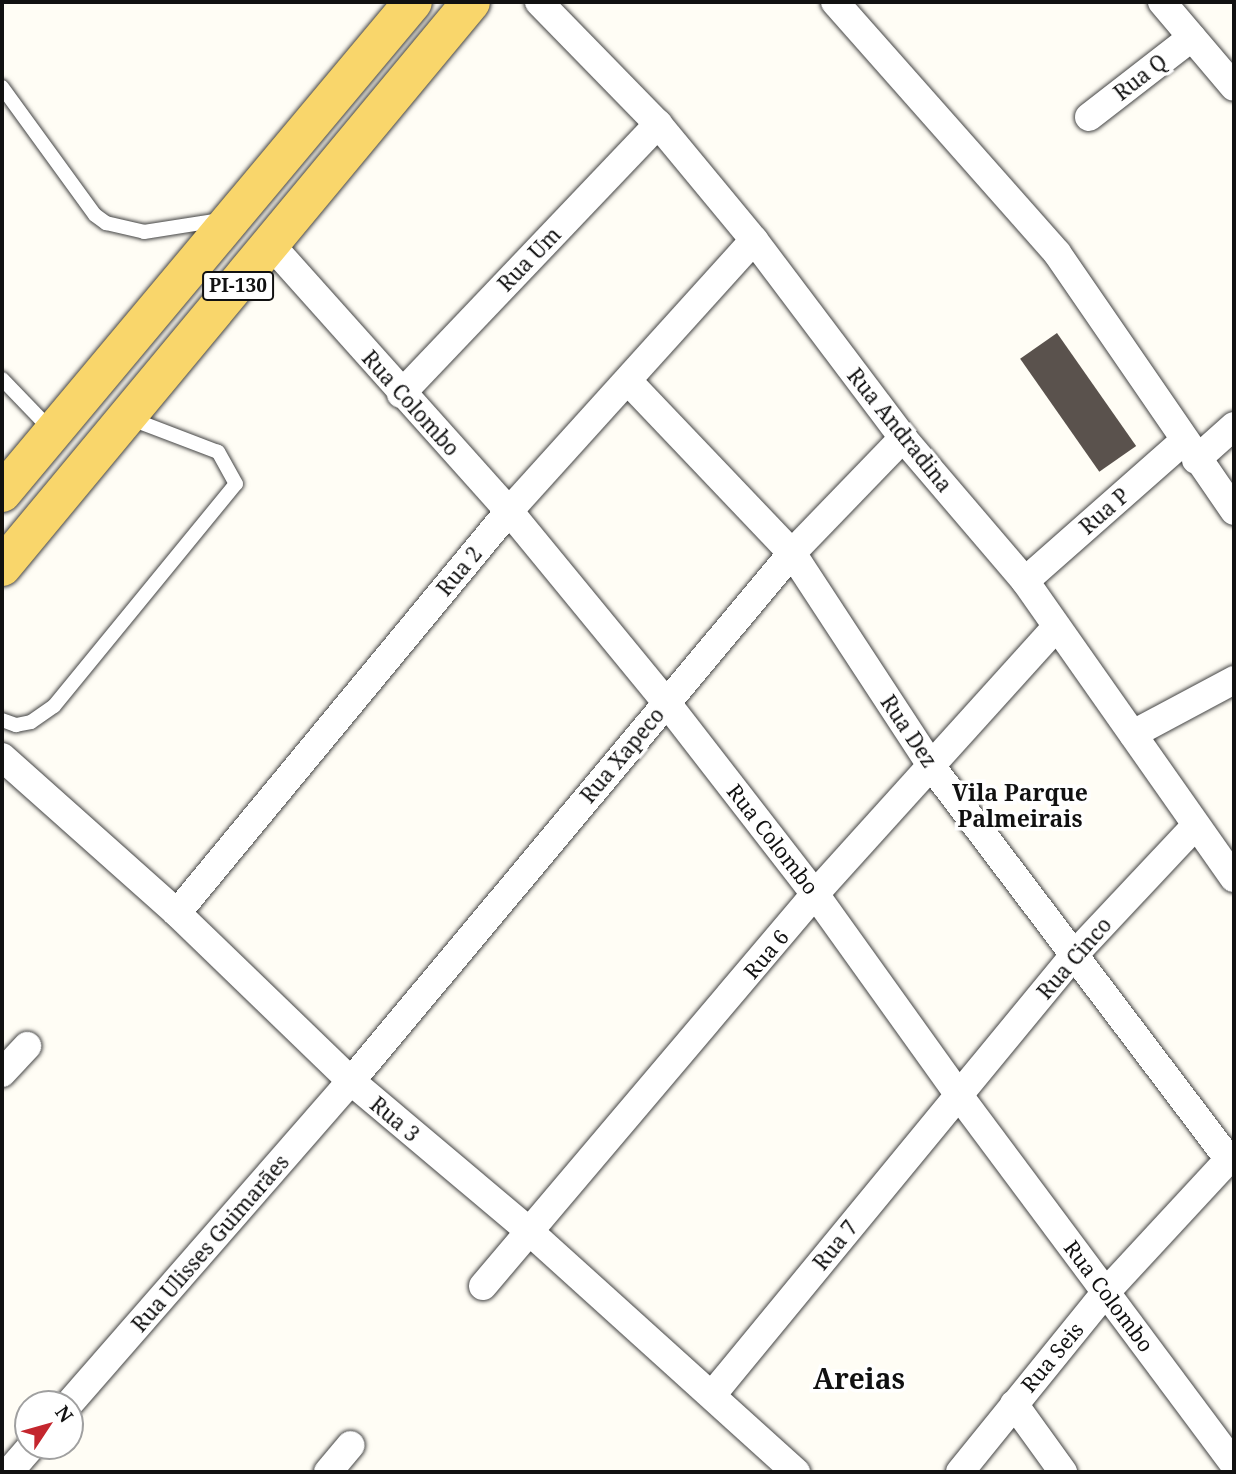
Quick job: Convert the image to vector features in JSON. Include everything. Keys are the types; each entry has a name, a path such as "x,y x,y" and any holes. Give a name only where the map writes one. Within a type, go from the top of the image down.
{"main road":[{"name":"PI-130","path":"2,493 413,2"},
{"name":"PI-130","path":"2,567 272,246 471,2"}],"street":[{"name":"Rua Andradina","path":"539,2 657,124 754,240 903,438 1025,581 1234,878"},
{"path":"835,2 1057,253 1234,511"},
{"path":"1162,2 1234,87"},
{"name":"Rua Q","path":"1089,117 1192,37"},
{"name":"Rua Um","path":"401,394 657,124"},
{"name":"Rua 2","path":"177,913 509,511 754,240"},
{"name":"Rua Colombo","path":"272,246 401,394 509,511 666,702 815,894 958,1094 1234,1464"},
{"name":"Rua Dez","path":"628,381 792,553 932,767 1232,1157"},
{"name":"Rua P","path":"1025,581 1190,450 1234,426"},
{"name":"Rua Xapeco","path":"351,1081 792,553 903,438"},
{"name":"Rua 6","path":"483,1286 815,894 1056,627"},
{"path":"1133,734 1234,680"},
{"name":"Rua 3","path":"2,757 177,913 351,1081 529,1231 796,1472"},
{"name":"Rua Cinco","path":"958,1094 1074,955 1195,826"},
{"path":"2,1073 27,1046"},
{"name":"Rua Ulisses Guimarães","path":"81,1390 351,1081"},
{"name":"Rua 7","path":"712,1395 958,1094"},
{"name":"Rua Seis","path":"960,1472 1106,1292 1232,1157"},
{"path":"1014,1404 1063,1472"},
{"path":"328,1472 351,1445"}],"lane":[{"path":"2,88 95,215 106,223 144,232 233,217"},
{"path":"2,379 52,432"},
{"path":"2,720 16,725 31,722 54,706 236,484 218,452 126,417"}],"building":[{"path":"1057,333 1136,446 1099,472 1020,359"}],"district":[{"name":"Vila Parque Palmeirais","path":"1020,805"},
{"name":"Areias","path":"859,1378"}]}
